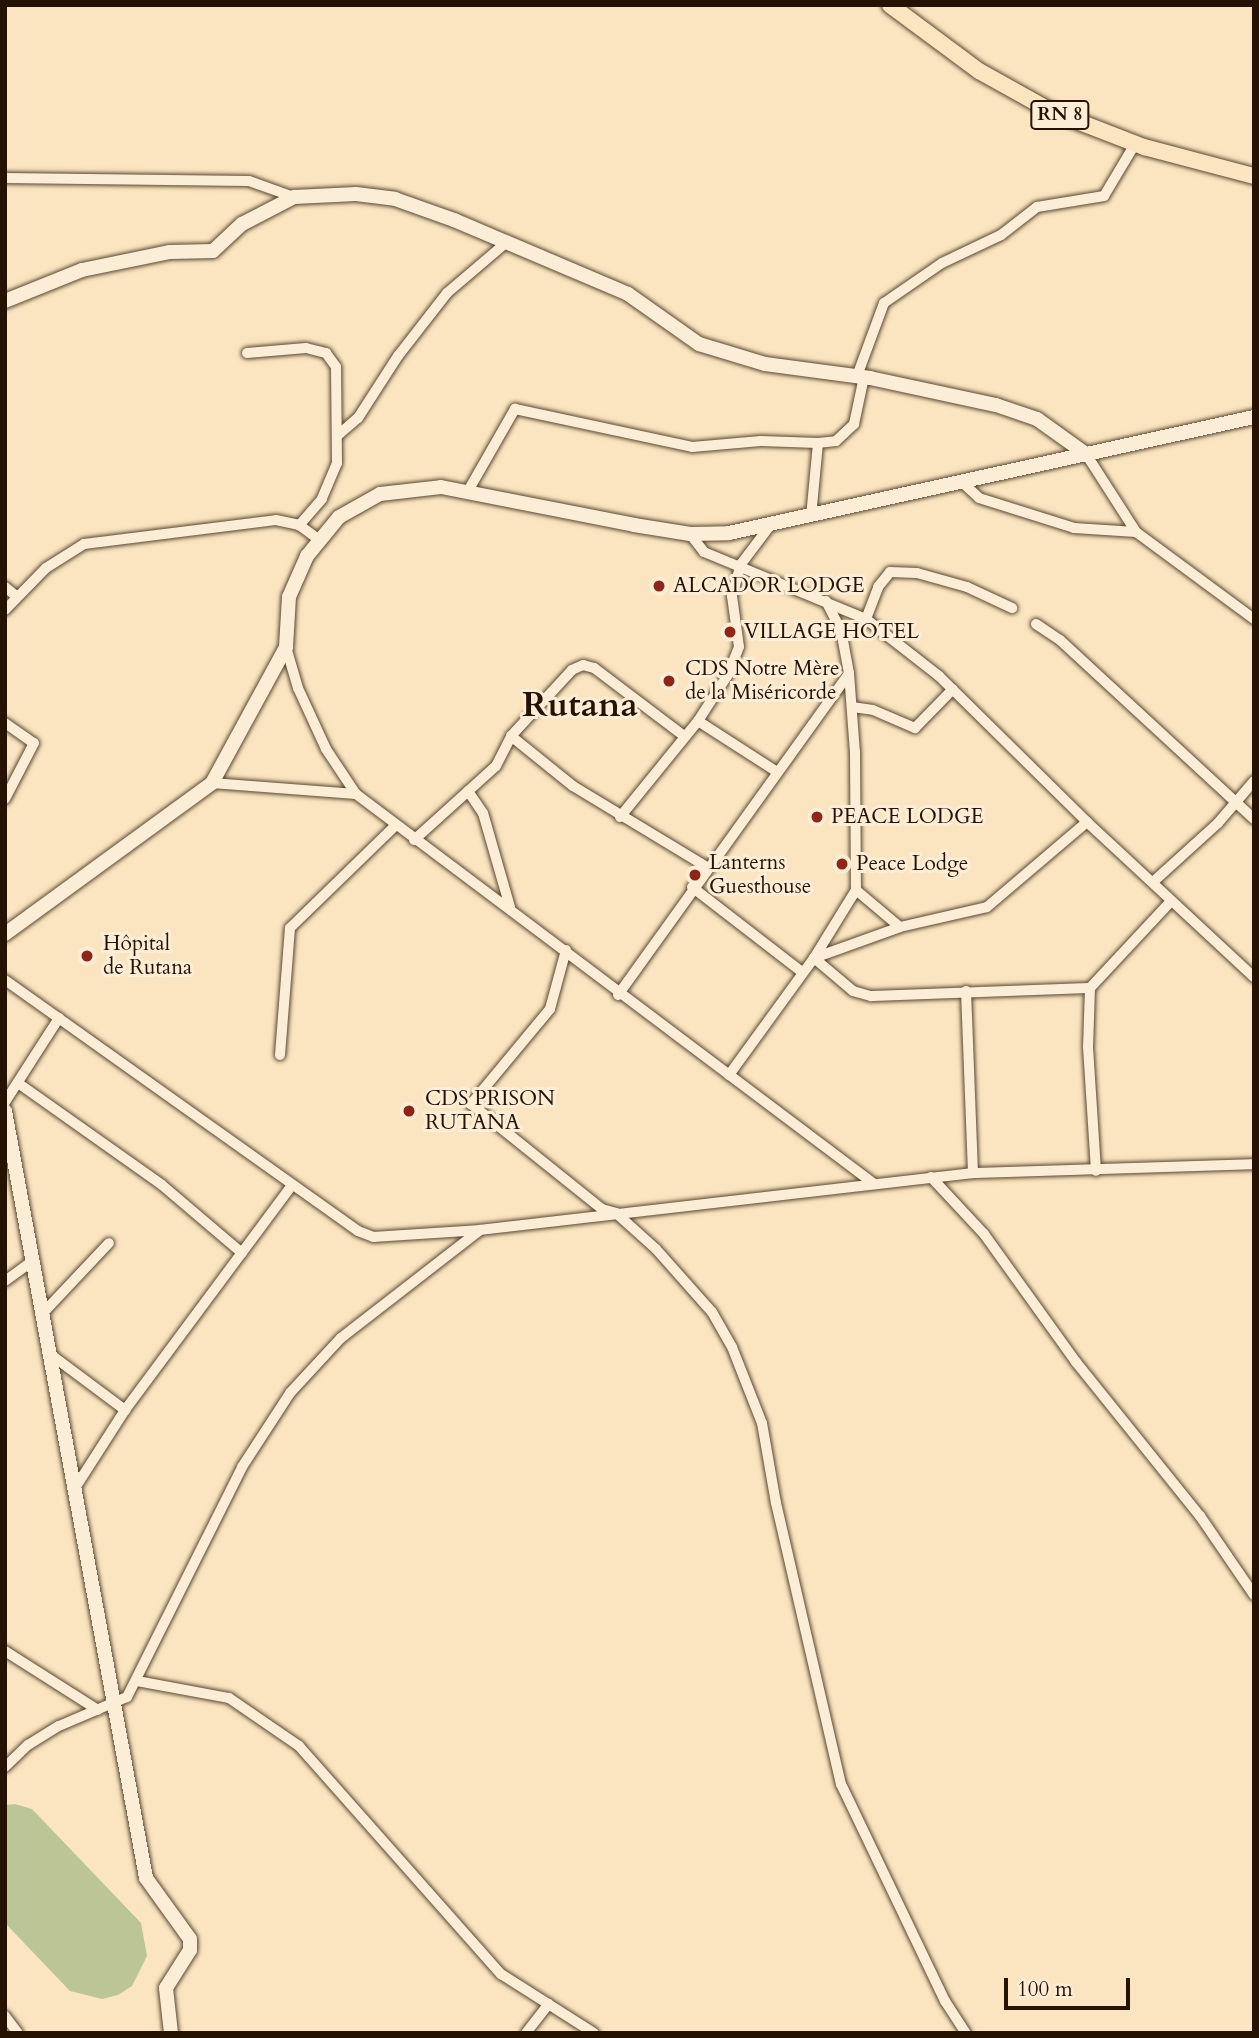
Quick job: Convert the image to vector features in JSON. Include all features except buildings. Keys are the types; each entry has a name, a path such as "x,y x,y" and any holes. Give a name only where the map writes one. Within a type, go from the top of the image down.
{"main road":[{"name":"RN 8","path":"890,5 979,71 1051,111 1135,144 1254,176"},
{"path":"5,301 82,270 170,252 213,251 243,224 294,197 356,194 395,199 507,242 628,294 699,344 765,364 860,377 996,405 1037,419 1086,454"},
{"path":"5,934 212,783 286,646 289,597 318,539 339,517 380,494 418,487 468,491 690,534 769,527 1254,417"},
{"path":"5,1111 10,1162 34,1260 146,1878 190,1939 190,1950 166,1988 171,2033"}],"street":[{"path":"468,491 515,409 692,447 818,443 836,440 854,424 860,377 884,303 942,263 1001,235 1037,207 1104,196 1135,144"},
{"path":"5,178 249,181 294,197"},
{"path":"337,436 358,418 398,356 447,293 507,242"},
{"path":"247,353 306,348 326,354 336,367 337,463 322,499 299,525"},
{"path":"811,517 818,443"},
{"path":"1086,454 1136,532 1254,619"},
{"path":"962,482 979,498 1074,528 1136,532"},
{"path":"5,610 15,595 84,544 276,520 299,525 318,539"},
{"path":"620,817 698,721 727,676 739,647 732,596 741,564 769,527"},
{"path":"690,534 704,552 741,564 866,619 953,689 1087,822 1254,977"},
{"path":"866,619 878,587 890,572 917,573 967,587 1012,608"},
{"path":"5,587 15,595"},
{"path":"729,1075 814,958 856,890 849,673 841,630 826,601"},
{"path":"1036,624 1147,720 1234,805 1254,820"},
{"path":"286,646 326,749 356,794 414,840 510,907 618,995 873,1183"},
{"path":"414,840 496,766 510,736 572,670 583,665 594,668 684,736"},
{"path":"618,995 692,887 849,673"},
{"path":"852,708 873,710 915,728 953,689"},
{"path":"698,721 777,772"},
{"path":"5,723 34,743 5,799"},
{"path":"510,736 620,817 707,867"},
{"path":"1153,882 1234,805 1254,781"},
{"path":"212,783 356,794"},
{"path":"468,791 483,813 510,907"},
{"path":"814,958 900,927 994,903 1087,822"},
{"path":"281,1055 290,929 396,825"},
{"path":"692,887 802,972"},
{"path":"856,890 900,927"},
{"path":"1096,1171 1088,1047 1090,988 1171,901"},
{"path":"566,950 550,1009 471,1104 602,1209 616,1213 712,1312 732,1346 762,1423 776,1503 841,1784 945,2001 966,2033"},
{"path":"814,958 853,991 872,996 1090,988"},
{"path":"5,980 358,1231 374,1237 480,1230 973,1172 1096,1171 1254,1164"},
{"path":"966,991 973,1172"},
{"path":"5,1102 59,1018"},
{"path":"18,1083 162,1185 242,1253"},
{"path":"931,1177 984,1234 1076,1362 1200,1516 1254,1594"},
{"path":"75,1488 125,1410 292,1185"},
{"path":"5,1767 28,1745 127,1697 242,1467 290,1393 341,1338 480,1230"},
{"path":"43,1313 109,1243"},
{"path":"5,1281 34,1260"},
{"path":"49,1353 125,1410"},
{"path":"5,1651 98,1710"},
{"path":"137,1681 229,1698 299,1746 501,1974 594,2033"},
{"path":"526,2033 549,2004"},
{"path":"5,2016 18,2033"}],"green space":[{"path":"15,1804 32,1809 141,1923 147,1956 132,1986 118,1995 102,1999 70,1991 5,1923 5,1805"}],"place":[{"name":"ALCADOR LODGE","path":"659,586"},
{"name":"VILLAGE HOTEL","path":"730,632"},
{"name":"CDS Notre Mère de la Miséricorde","path":"669,681"},
{"name":"PEACE LODGE","path":"817,817"},
{"name":"Peace Lodge","path":"842,864"},
{"name":"Lanterns Guesthouse","path":"695,875"},
{"name":"Hôpital de Rutana","path":"87,956"},
{"name":"CDS PRISON RUTANA","path":"409,1111"}],"district":[{"name":"Rutana","path":"580,705"}]}
